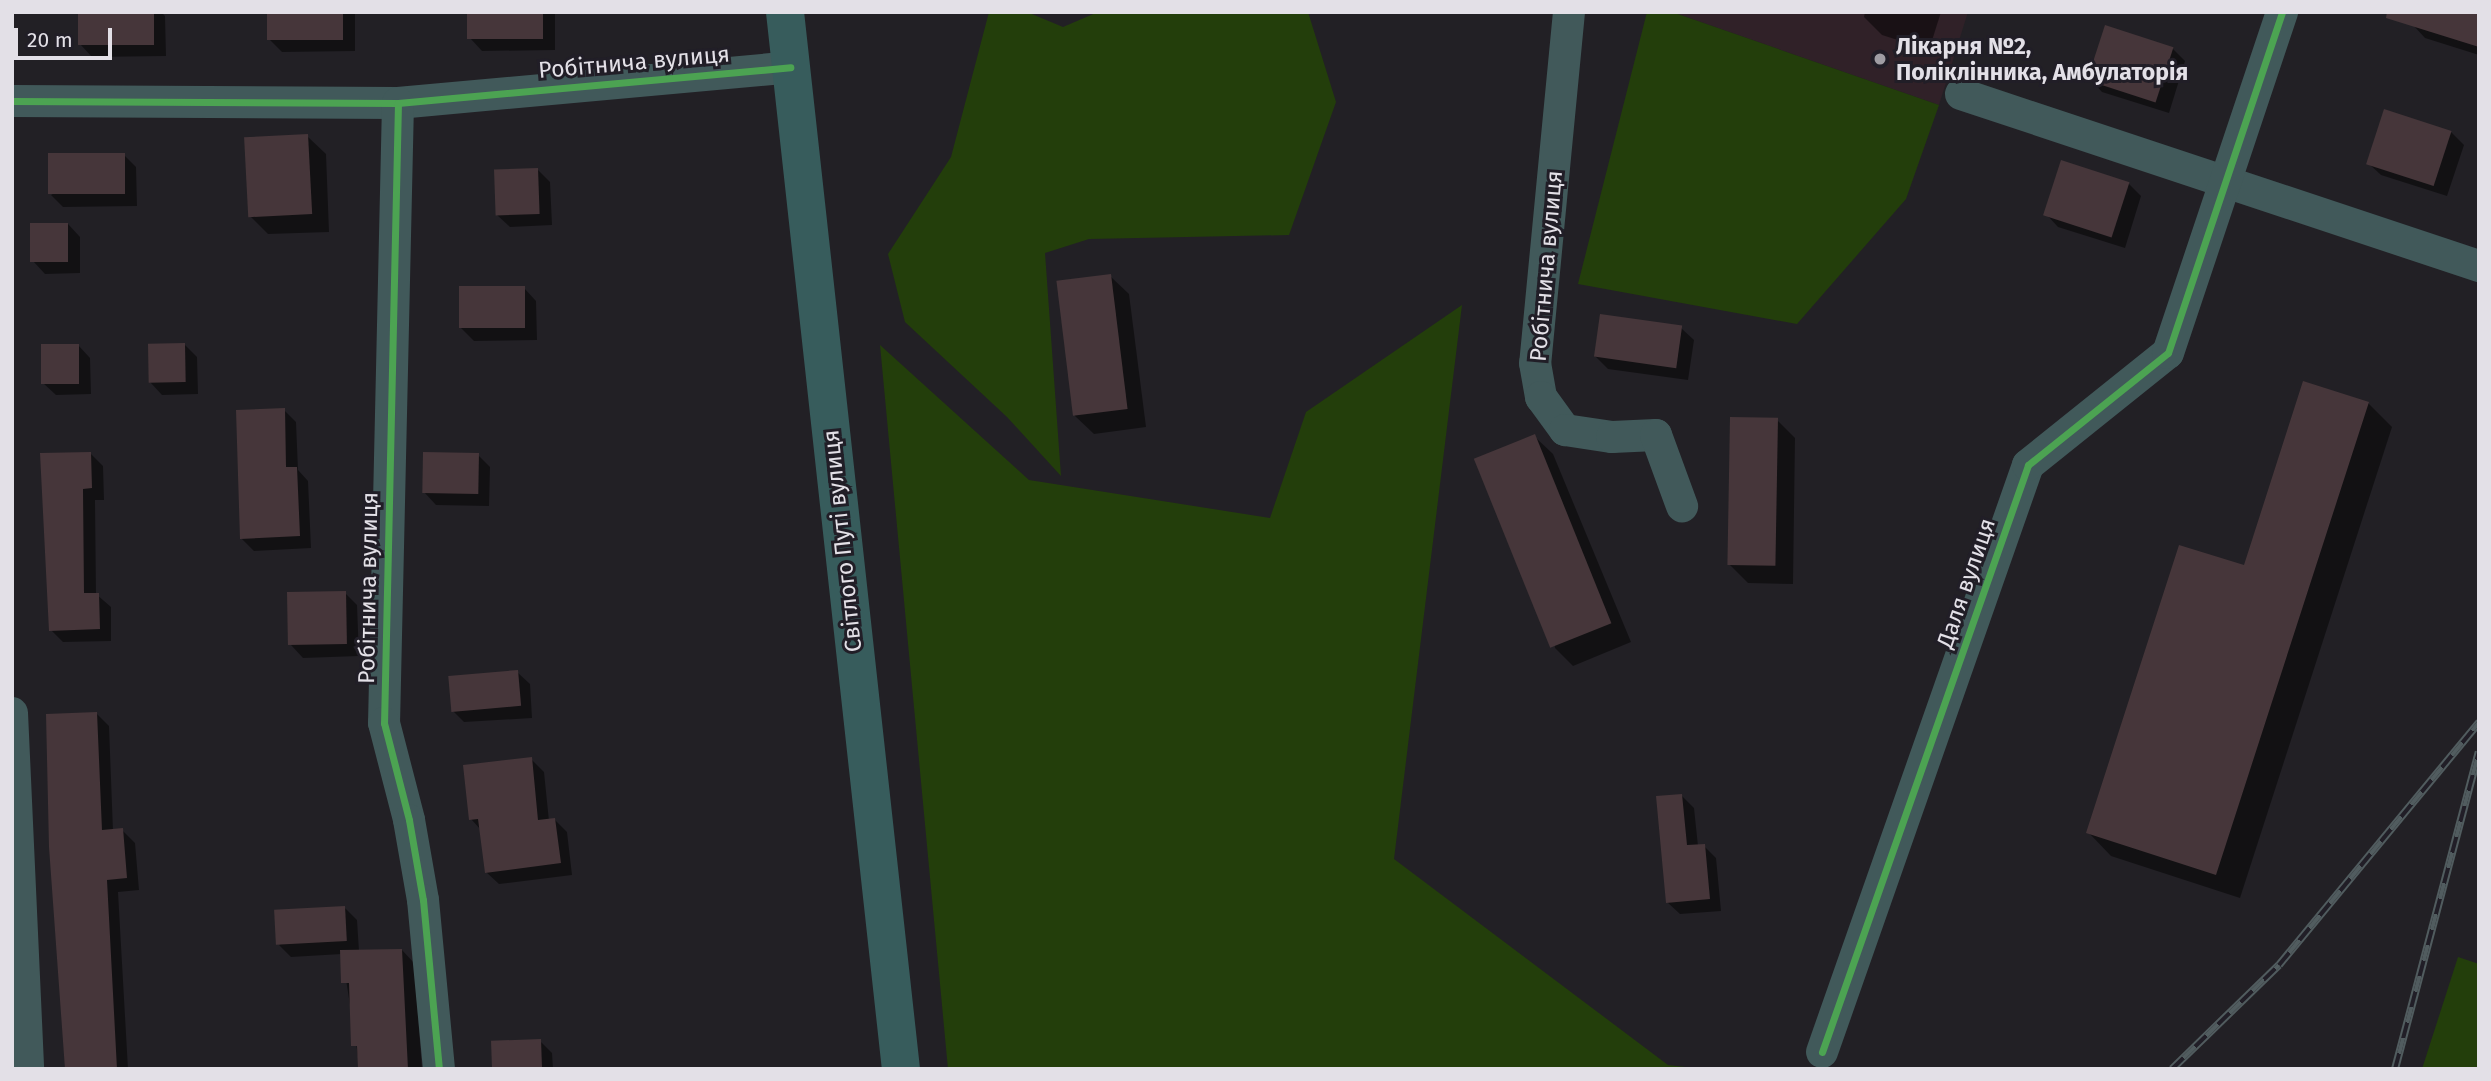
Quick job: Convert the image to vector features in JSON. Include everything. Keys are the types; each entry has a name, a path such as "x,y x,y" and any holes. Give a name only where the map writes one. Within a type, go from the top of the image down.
{"main road":[{"name":"Світлого Путі вулиця","path":"785,12 901,1069"}],"street":[{"name":"Робітнича вулиця","path":"1569,12 1535,363 1541,397 1565,430 1612,437 1656,435 1682,506"},
{"name":"Даля вулиця","path":"1822,1052 2028,465 2168,353 2228,183 2282,12"},
{"name":"Робітнича вулиця","path":"12,101 398,103 790,67"},
{"path":"1961,94 2479,266"},
{"name":"Робітнича вулиця","path":"398,103 384,723 409,820 423,900 439,1069"},
{"path":"12,713 28,1069"}],"shaded area":[{"name":"Лікарня №2, Поліклінника, Амбулаторія","path":"1672,12 1968,12 1939,105"}],"green space":[{"path":"989,12 1027,12 1063,27 1098,12 1308,12 1336,102 1289,235 1089,239 1045,253 1061,476 1007,417 905,322 888,254 951,157"},
{"path":"1647,12 1672,12 1939,105 1906,199 1797,324 1578,284"},
{"path":"1462,305 1394,859 1668,1065 1703,1069 948,1069 880,345 1029,480 1270,518 1306,412"},
{"path":"2458,957 2479,964 2479,1069 2422,1069"}],"building":[{"path":"78,12 154,12 154,45 78,45"},
{"path":"267,12 343,12 343,40 267,40"},
{"path":"467,12 543,12 543,39 467,39"},
{"path":"2387,12 2479,12 2479,47 2386,18"},
{"path":"2105,25 2173,47 2156,102 2087,80"},
{"path":"2384,109 2452,131 2434,186 2366,164"},
{"path":"308,134 312,214 248,217 244,137"},
{"path":"48,153 125,153 125,194 48,194"},
{"path":"2061,160 2129,182 2112,237 2043,215"},
{"path":"538,168 540,214 496,216 494,170"},
{"path":"30,223 68,223 68,262 30,262"},
{"path":"1111,274 1128,409 1073,416 1056,281"},
{"path":"459,286 525,286 525,328 459,328"},
{"path":"1600,314 1682,326 1676,368 1594,357"},
{"path":"185,343 186,382 149,383 148,344"},
{"path":"41,344 79,344 79,384 41,384"},
{"path":"2303,381 2369,402 2216,875 2086,833 2179,545 2244,565"},
{"path":"285,408 286,467 297,467 300,536 240,539 236,410"},
{"path":"1730,417 1778,418 1775,566 1727,565"},
{"path":"1535,434 1611,623 1550,648 1474,459"},
{"path":"91,452 92,488 83,489 84,593 99,593 100,629 49,631 40,453"},
{"path":"423,452 479,453 478,494 422,493"},
{"path":"346,591 347,644 288,645 287,592"},
{"path":"518,670 521,706 451,712 448,676"},
{"path":"97,712 102,830 123,828 127,878 107,880 117,1069 65,1069 49,847 46,714"},
{"path":"532,757 538,820 555,818 561,863 485,873 478,819 469,820 463,765"},
{"path":"1682,794 1687,845 1705,844 1710,899 1666,903 1656,796"},
{"path":"345,906 347,941 276,945 274,910"},
{"path":"402,949 408,1069 358,1069 357,1046 351,1046 349,983 341,983 340,950"},
{"path":"541,1039 542,1069 492,1069 491,1041"}],"railway":[{"path":"2172,1069 2279,965 2479,722"},
{"path":"2395,1069 2479,752"}],"cycle path":[{"path":"1822,1052 2028,465 2168,353 2282,12"},
{"path":"12,101 398,103 790,67"},
{"path":"398,103 384,723 409,820 423,900 439,1069"}],"place":[{"name":"Лікарня №2, Поліклінника, Амбулаторія","path":"1880,59"}]}
